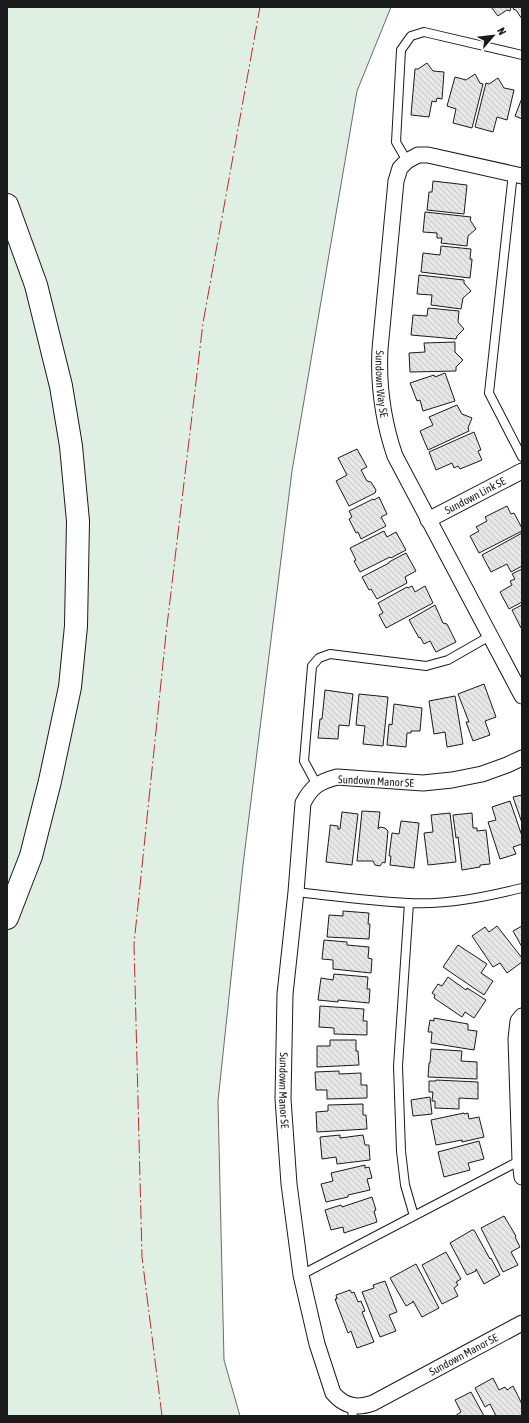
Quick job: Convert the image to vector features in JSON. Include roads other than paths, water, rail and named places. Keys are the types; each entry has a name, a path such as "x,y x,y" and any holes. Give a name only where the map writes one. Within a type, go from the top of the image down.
{"highway":[{"path":"7,205 36,285 61,386 71,446 78,521 76,626 70,687 50,781 31,856 7,918"}],"street":[{"path":"407,161 418,155 428,155 517,174"},
{"name":"Sundown Way SE","path":"407,161 400,168 396,181 380,349 380,394 388,436 395,456 522,696"},
{"name":"Sundown Link SE","path":"428,520 522,471"},
{"name":"Sundown Manor SE","path":"522,758 508,765 482,774 452,780 423,783 338,777 326,780 309,791 303,803 296,892 285,994 283,1099 289,1184 301,1275 317,1344 333,1393 352,1411 358,1407 373,1403 522,1323"},
{"path":"522,1016 518,1021 516,1039 522,1177"}],"lane":[{"path":"407,161 396,142 401,50 411,36 424,32 522,55"},
{"path":"517,174 489,393 522,457"},
{"path":"317,785 304,761 312,666 319,658 330,654 426,666 448,660 490,636"},
{"path":"296,892 409,903 481,898 522,888"},
{"path":"409,903 398,1066 401,1151 405,1185 414,1216"},
{"path":"301,1275 521,1160"}]}
